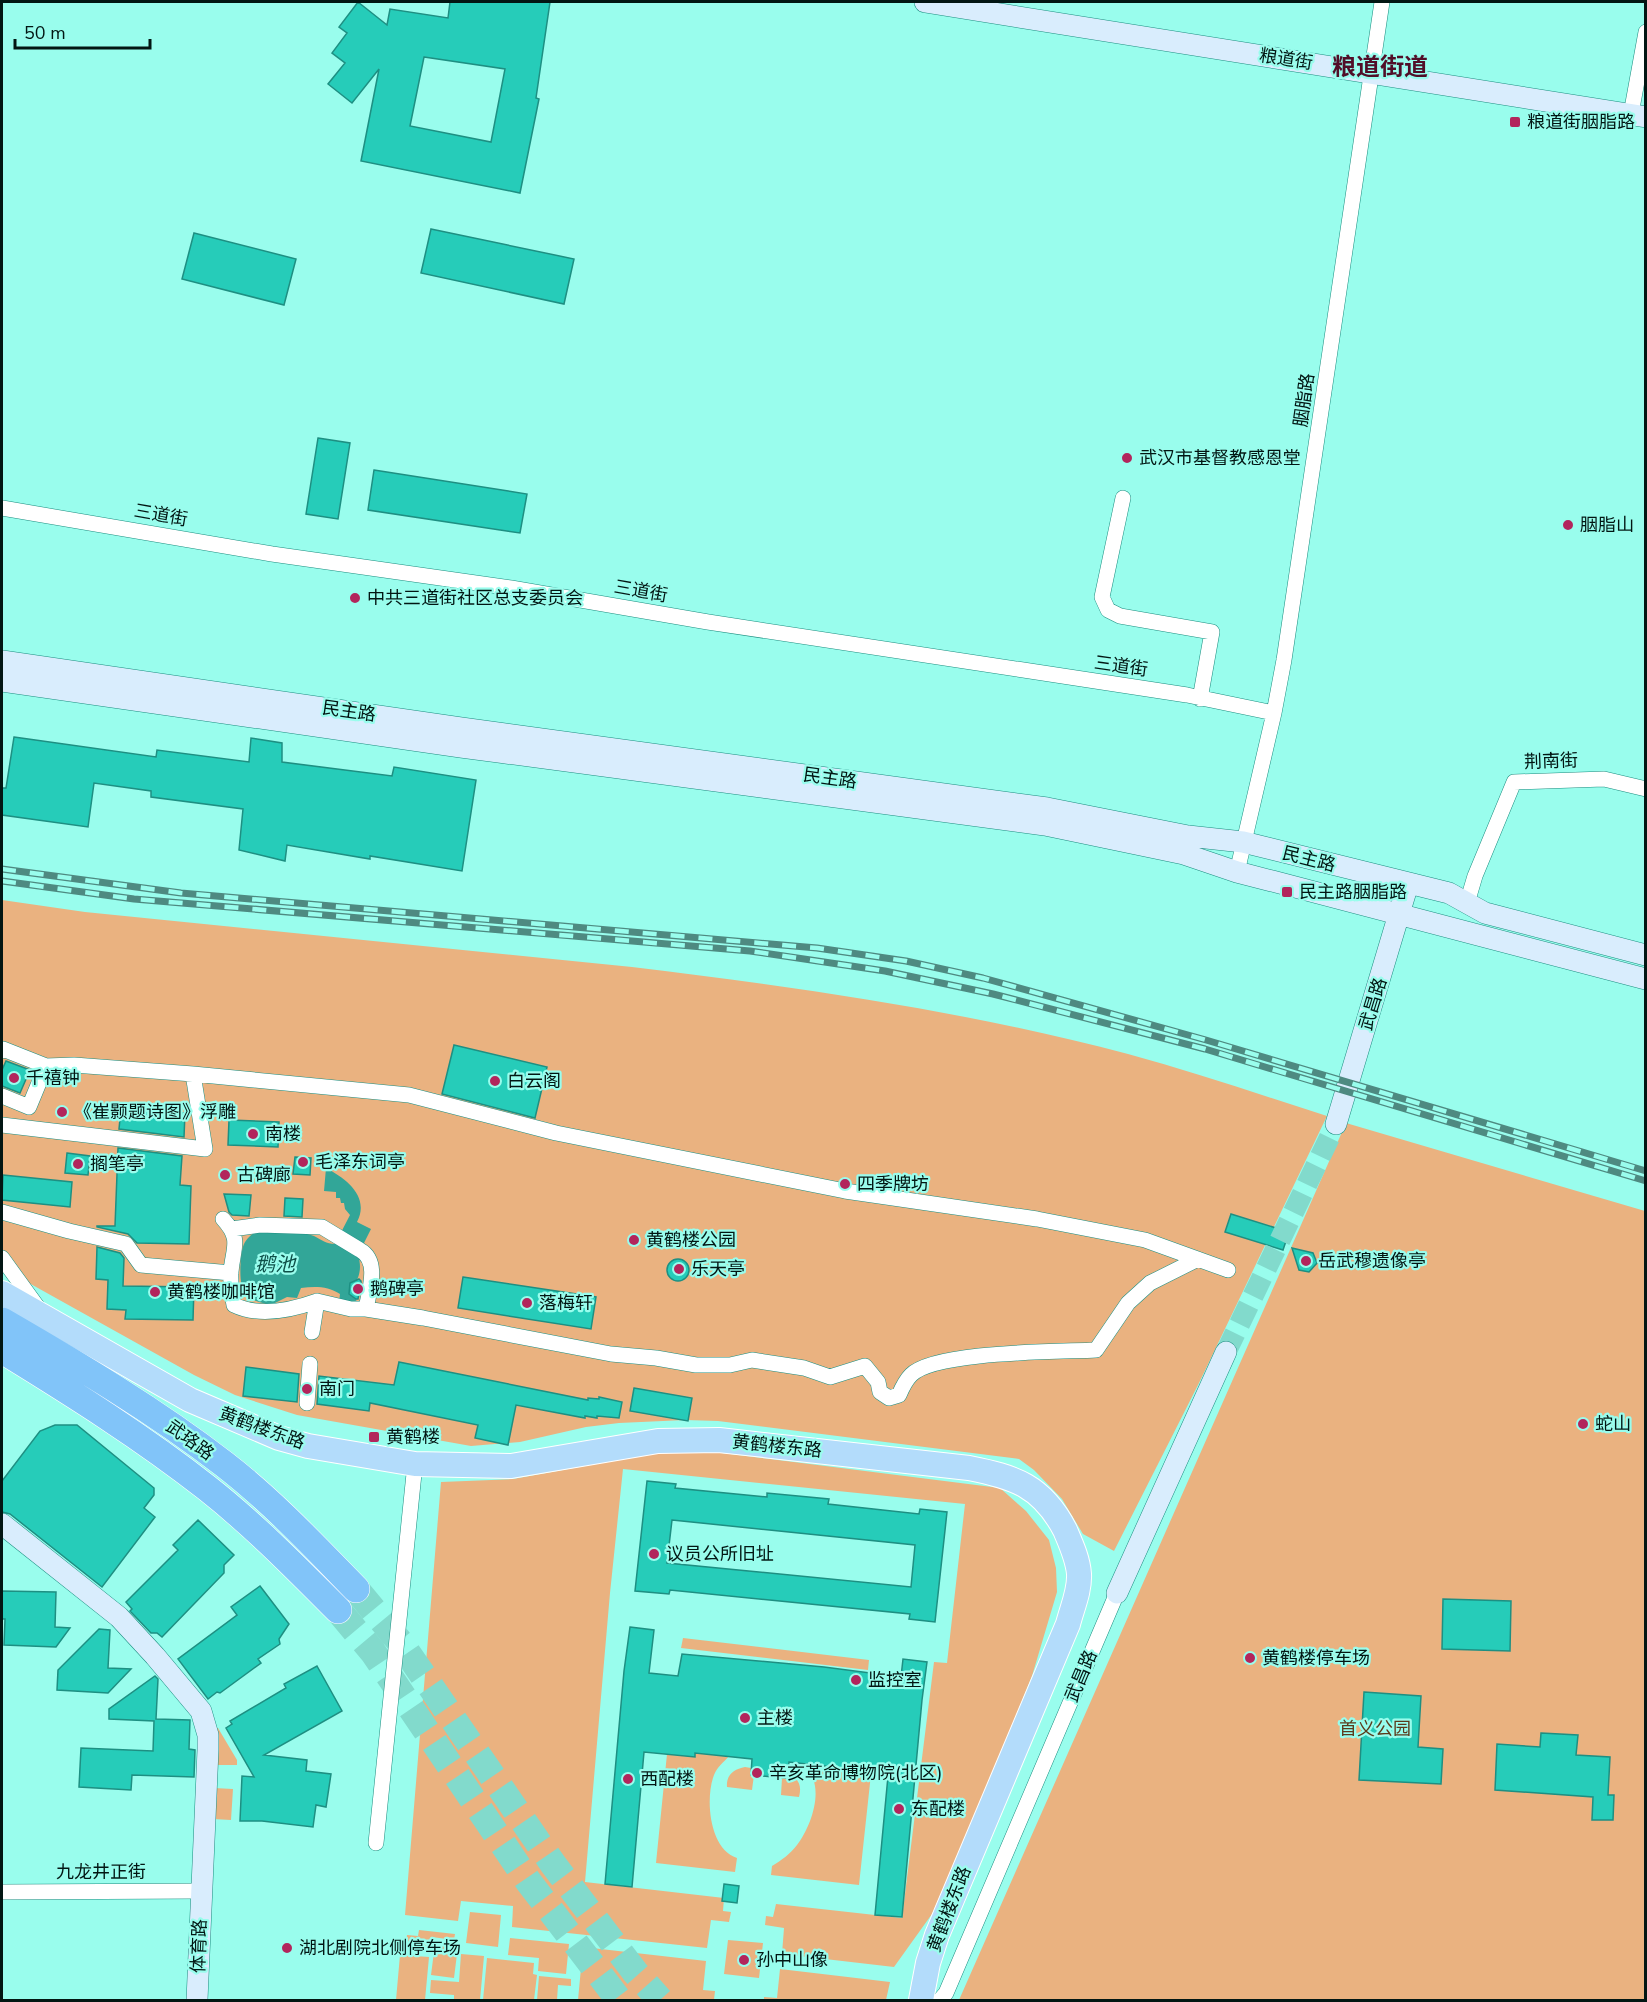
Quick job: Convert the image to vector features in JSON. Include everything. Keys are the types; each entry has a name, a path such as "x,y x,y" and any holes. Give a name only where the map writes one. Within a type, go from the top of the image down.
{"highway":[{"name":"武珞路","path":"2,1321 151,1411 225,1465 294,1526 356,1589"},
{"name":"武珞路","path":"2,1350 130,1432 207,1488 267,1540 338,1610"}],"main road":[{"name":"粮道街","path":"926,2 1638,116"},
{"name":"民主路","path":"2,661 461,728 1047,808 1188,836 1243,842 1449,893 1485,913 1646,955"},
{"name":"民主路","path":"2,681 460,747 1046,825 1184,854 1237,872 1646,979"},
{"name":"武昌路","path":"1336,1124 1408,884"},
{"name":"黄鹤楼东路","path":"2,1293 190,1400 279,1438 308,1446 415,1464 511,1466 658,1441 719,1440 969,1468 1000,1474 1023,1484 1044,1499 1058,1517 1075,1556 1079,1576 1076,1597 1068,1624 936,1935 921,2001"},
{"name":"武昌路","path":"1117,1593 1226,1352"},
{"name":"体育路","path":"2,1524 118,1617 155,1656 201,1711 208,1735 197,2001"}],"street":[{"name":"胭脂路","path":"1237,872 1274,713 1286,648 1382,2"},
{"path":"1638,116 1646,32"},
{"path":"1123,498 1102,597 1108,610 1120,616 1212,632 1200,699"},
{"name":"三道街","path":"2,508 272,554 511,588 708,622 1188,695 1274,713"},
{"name":"荆南街","path":"1467,903 1475,876 1514,782 1604,779 1646,789"},
{"path":"2,1051 3,1048 46,1066 74,1065 193,1074 409,1095 556,1133 845,1191 1037,1219 1145,1240 1228,1270"},
{"path":"2,1096 29,1107 46,1066"},
{"path":"2,1125 205,1149 193,1074"},
{"path":"2,1212 126,1244 141,1264 231,1273"},
{"path":"366,1309 371,1264 366,1253 322,1227 228,1224 236,1242 231,1273 234,1305 246,1311 294,1309 317,1301 351,1309 366,1309 611,1354 656,1358 696,1365 730,1365 752,1360 804,1368 830,1377 865,1366 878,1382 880,1392 889,1398 898,1395 911,1374 938,1362 970,1356 1096,1350 1128,1303 1149,1283 1198,1259"},
{"path":"2,1258 45,1317"},
{"path":"312,1332 317,1301"},
{"path":"307,1403 310,1364"},
{"path":"376,1843 415,1464"},
{"name":"武昌路","path":"940,2001 951,1983 1117,1593"},
{"name":"九龙井正街","path":"2,1892 202,1891"}],"green space":[{"name":"黄鹤楼公园","path":"2,900 85,912 632,967 882,1002 1005,1025 1128,1054 1327,1116 1199,1383 1114,1551 1083,1534 1062,1499 1034,1470 1019,1459 718,1421 685,1420 586,1427 520,1442 471,1446 297,1415 235,1395 194,1375 2,1268"},
{"name":"首义公园","path":"1346,1123 1645,1211 1645,2000 959,2000"},
{"path":"668,1451 714,1452 1000,1488 1026,1511 1049,1540 1056,1568 1057,1592 1032,1676 932,1914 894,1967 782,1954 784,1928 765,1925 766,1916 773,1917 776,1904 902,1918 934,1662 947,1663 965,1504 623,1469 585,1882 724,1898 723,1911 731,1912 729,1922 711,1920 707,1948 512,1927 513,1906 461,1901 458,1921 405,1915 441,1482 513,1479"},
{"path":"683,1638 869,1660 868,1670 681,1648"},
{"path":"214,1728 218,1728 237,1760 237,1765 215,1765"},
{"path":"695,1753 729,1756 714,1775 711,1785 710,1809 715,1834 720,1844 728,1853 737,1858 735,1872 656,1863 667,1754 695,1757"},
{"path":"802,1764 851,1769 850,1772 871,1774 859,1885 771,1875 772,1866 789,1854 801,1839 813,1814 815,1787 812,1777"},
{"path":"745,1767 751,1768 751,1774 754,1775 752,1790 727,1787 732,1773"},
{"path":"788,1774 799,1783 799,1797 781,1795 782,1778 787,1778"},
{"path":"214,1788 233,1789 231,1820 213,1819"},
{"path":"470,1912 501,1915 498,1947 466,1943"},
{"path":"419,1930 455,1934 454,1940 432,1937 431,1952 421,1951 421,1941 416,1941 416,1945 406,1944 407,1935 418,1936"},
{"path":"510,1938 569,1944 566,1974 538,1971 539,1958 508,1955"},
{"path":"728,1940 763,1943 759,1978 724,1974"},
{"path":"435,1944 454,1946 453,1953 457,1954 454,1978 431,1975"},
{"path":"583,1947 706,1961 703,1990 715,1991 714,2000 578,2000"},
{"path":"461,1954 484,1956 480,2000 454,2000 454,1995 430,1993 431,1980 459,1982"},
{"path":"400,1955 429,1957 425,2000 396,2000"},
{"path":"487,1958 534,1963 533,1974 537,1975 534,2000 483,2000"},
{"path":"780,1969 890,1982 886,2000 764,2000 764,1997 777,1998"},
{"path":"539,1976 571,1979 571,1986 558,1985 557,2000 537,2000"}],"water":[{"name":"鹅池","path":"326,1168 342,1178 354,1190 361,1205 357,1222 371,1229 358,1255 359,1275 349,1294 357,1300 352,1303 339,1302 340,1294 331,1289 316,1287 301,1288 297,1298 287,1297 271,1305 250,1298 243,1290 240,1269 244,1244 252,1235 271,1230 294,1231 335,1244 350,1215 340,1198 336,1198 336,1192 324,1191"}],"building":[{"path":"358,2 387,25 390,9 448,18 450,2 550,2 536,98 539,99 520,193 361,161 379,69 352,103 328,84 345,63 332,53 347,33 339,27","holes":["424,57 505,69 491,142 410,126"]},
{"path":"431,229 574,259 564,304 421,273"},
{"path":"194,233 296,259 284,305 182,279"},
{"path":"318,438 350,443 338,519 306,514"},
{"path":"374,470 527,494 520,533 368,510"},
{"path":"14,737 156,757 157,750 249,762 251,738 282,743 282,762 392,776 394,767 476,780 462,871 287,845 285,861 239,850 243,809 151,797 151,791 94,783 88,827 2,815 2,788 6,788"},
{"name":"白云阁","path":"454,1045 547,1067 535,1118 442,1094"},
{"name":"千禧钟","path":"6,1061 30,1070 20,1093 2,1086 2,1070"},
{"path":"121,1109 185,1113 184,1137 119,1129"},
{"name":"南楼","path":"229,1120 279,1122 278,1147 228,1145"},
{"path":"118,1148 182,1156 180,1185 191,1186 189,1244 137,1243 128,1234 97,1227 115,1226"},
{"name":"搁笔亭","path":"67,1153 90,1156 88,1175 65,1173"},
{"name":"毛泽东词亭","path":"295,1157 311,1158 310,1175 293,1174"},
{"path":"3,1175 72,1182 70,1207 2,1200"},
{"path":"224,1194 251,1195 249,1216 232,1215"},
{"path":"285,1198 303,1199 302,1217 284,1216"},
{"path":"1231,1214 1289,1232 1283,1250 1225,1232"},
{"path":"97,1247 120,1253 124,1258 123,1286 194,1287 193,1320 125,1319 126,1310 107,1309 108,1280 96,1279"},
{"name":"岳武穆遗像亭","path":"1292,1248 1313,1253 1317,1263 1309,1272 1299,1270"},
{"name":"乐天亭","path":"678,1259 688,1266 689,1270 682,1280 678,1281 668,1274 667,1270 674,1260"},
{"name":"落梅轩","path":"463,1277 596,1297 591,1329 458,1308"},
{"path":"359,1279 361,1284 358,1299 356,1299 349,1294 350,1283"},
{"path":"399,1362 588,1400 588,1398 599,1399 599,1397 622,1402 619,1418 585,1416 585,1418 516,1405 508,1445 475,1438 478,1425 370,1403 369,1411 317,1404 319,1376 394,1385"},
{"path":"246,1367 299,1374 297,1402 243,1396"},
{"path":"634,1388 692,1398 688,1421 630,1411"},
{"path":"55,1425 77,1425 154,1488 154,1495 144,1508 155,1517 102,1587 10,1514 2,1512 2,1481 40,1431"},
{"name":"议员公所旧址","path":"647,1481 676,1484 675,1488 767,1497 767,1493 829,1499 828,1504 919,1514 920,1509 947,1512 935,1622 909,1619 910,1614 670,1590 669,1594 635,1591","holes":["672,1520 915,1545 911,1587 667,1563"]},
{"path":"198,1520 234,1555 224,1565 224,1573 162,1637 157,1633 151,1633 130,1611 132,1609 126,1602 178,1550 173,1545"},
{"path":"260,1586 289,1624 279,1639 280,1644 258,1659 261,1663 208,1699 178,1659 237,1615 231,1607"},
{"path":"2,1591 56,1592 55,1627 70,1628 56,1647 4,1645 5,1619 2,1619"},
{"path":"1443,1599 1511,1601 1510,1651 1442,1649"},
{"path":"630,1627 654,1630 649,1673 678,1676 682,1654 824,1667 901,1677 903,1659 927,1662 902,1917 875,1915 888,1776 850,1773 851,1769 789,1762 787,1778 751,1775 752,1759 695,1753 695,1757 644,1752 632,1887 605,1884"},
{"path":"99,1629 110,1630 108,1668 131,1669 108,1693 57,1690 58,1670"},
{"path":"317,1666 342,1711 264,1755 307,1760 306,1771 331,1774 326,1807 316,1805 313,1827 262,1821 240,1821 242,1776 254,1777 226,1728 232,1724 230,1721 286,1688 284,1684"},
{"path":"155,1676 158,1679 156,1719 190,1720 189,1749 195,1750 194,1777 132,1775 131,1790 79,1787 81,1748 153,1751 154,1721 109,1719 109,1709"},
{"path":"1364,1692 1421,1696 1418,1747 1443,1749 1441,1784 1359,1780"},
{"path":"1541,1733 1578,1735 1576,1755 1610,1757 1608,1795 1614,1795 1613,1820 1592,1820 1593,1797 1495,1790 1497,1744 1540,1747"},
{"path":"724,1884 739,1886 737,1903 722,1901"}],"tunnel":[{"path":"1226,1352 1336,1124"},
{"path":"356,1589 400,1642 553,1864 635,1972 660,2000"},
{"path":"338,1610 373,1652 528,1881 619,2000"}],"railway":[{"path":"2,869 181,893 817,948 906,961 983,978 1206,1040 1646,1171"},
{"path":"2,881 134,899 750,951 885,971 993,994 1205,1049 1646,1181"}],"place":[{"name":"粮道街胭脂路","path":"1515,122"},
{"name":"武汉市基督教感恩堂","path":"1127,458"},
{"name":"胭脂山","path":"1568,525"},
{"name":"中共三道街社区总支委员会","path":"355,598"},
{"name":"民主路胭脂路","path":"1287,892"},
{"name":"千禧钟","path":"14,1078"},
{"name":"白云阁","path":"495,1081"},
{"name":"《崔颢题诗图》浮雕","path":"62,1112"},
{"name":"南楼","path":"253,1134"},
{"name":"毛泽东词亭","path":"303,1162"},
{"name":"搁笔亭","path":"78,1164"},
{"name":"古碑廊","path":"225,1175"},
{"name":"四季牌坊","path":"845,1184"},
{"name":"黄鹤楼公园","path":"634,1240"},
{"name":"岳武穆遗像亭","path":"1306,1261"},
{"name":"乐天亭","path":"679,1269"},
{"name":"鹅碑亭","path":"358,1289"},
{"name":"黄鹤楼咖啡馆","path":"155,1292"},
{"name":"落梅轩","path":"527,1303"},
{"name":"南门","path":"307,1389"},
{"name":"蛇山","path":"1583,1424"},
{"name":"黄鹤楼","path":"374,1437"},
{"name":"议员公所旧址","path":"654,1554"},
{"name":"黄鹤楼停车场","path":"1250,1658"},
{"name":"监控室","path":"856,1680"},
{"name":"主楼","path":"745,1718"},
{"name":"辛亥革命博物院(北区)","path":"757,1773"},
{"name":"西配楼","path":"628,1779"},
{"name":"东配楼","path":"899,1809"},
{"name":"湖北剧院北侧停车场","path":"287,1948"},
{"name":"孙中山像","path":"744,1960"}],"district":[{"name":"粮道街道","path":"1380,67"}]}
